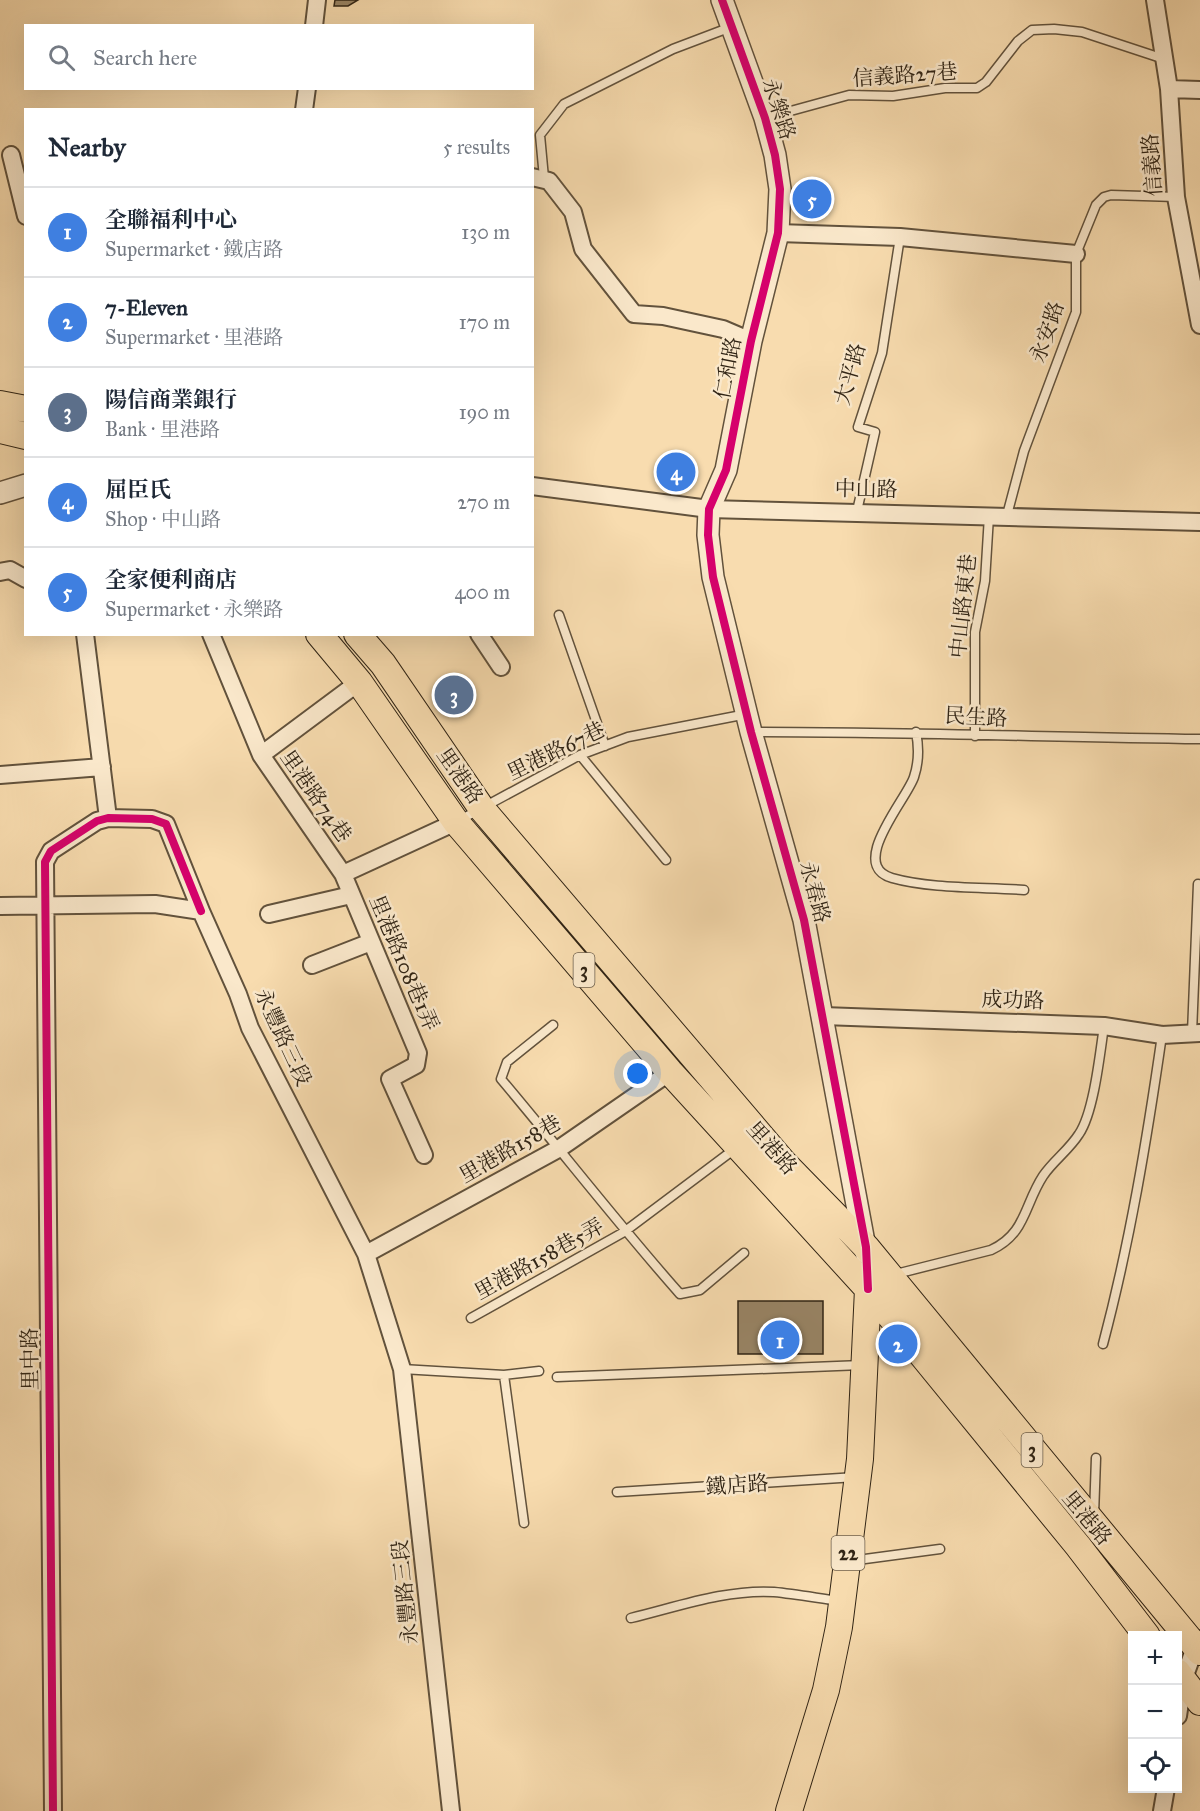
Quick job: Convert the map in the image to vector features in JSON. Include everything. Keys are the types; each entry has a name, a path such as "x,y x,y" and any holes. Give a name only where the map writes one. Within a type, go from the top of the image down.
{"main road":[{"path":"0,404 24,409"},
{"path":"0,430 24,436"},
{"name":"里港路","path":"321,636 359,682 456,822 670,1072 738,1146 879,1283 1086,1536 1199,1644"},
{"name":"里港路","path":"359,636 383,664 482,809 729,1101 784,1163 866,1247 879,1283"},
{"name":"22","path":"789,1811 826,1690 842,1602 857,1477 863,1365 879,1283"},
{"name":"里港路","path":"1086,1536 1145,1631"},
{"path":"1182,1680 1200,1702"}],"street":[{"path":"314,24 317,0"},
{"name":"永樂路","path":"722,0 765,118 775,155 780,189 778,233"},
{"name":"信義路","path":"1155,0 1169,89 1176,197 1200,324"},
{"path":"1169,89 1200,90"},
{"path":"304,108 307,90"},
{"path":"11,155 24,208"},
{"path":"538,178 549,181 573,212 583,249 634,314 663,316 723,329 751,341"},
{"path":"778,233 900,237 1076,254"},
{"name":"仁和路","path":"709,509 726,470 751,341 778,233"},
{"path":"0,493 24,486"},
{"name":"中山路","path":"534,486 709,509 857,511 1200,522"},
{"name":"永春路","path":"709,509 708,534 713,577 749,723 804,920 866,1247"},
{"path":"0,572 10,570 24,578"},
{"path":"85,636 108,818"},
{"path":"212,636 261,754"},
{"path":"480,636 501,667"},
{"name":"里港路74巷","path":"343,874 261,754 359,682"},
{"path":"0,775 102,767"},
{"name":"里中路","path":"53,1811 45,862 51,851 97,821 108,818"},
{"name":"永豐路三段","path":"108,818 152,819 166,824 238,994 250,1028 366,1254 402,1369 451,1811"},
{"path":"343,874 456,822"},
{"name":"里港路108巷1弄","path":"343,874 418,1053 416,1065 390,1079 424,1155"},
{"path":"269,914 351,895"},
{"path":"0,906 155,904 201,911"},
{"path":"312,965 371,942"},
{"name":"成功路","path":"823,1016 1104,1026 1162,1035 1196,1033"},
{"name":"里港路158巷","path":"366,1254 560,1148 670,1072"},
{"path":"1182,1674 1199,1644"},
{"path":"1162,1811 1165,1793"}],"lane":[{"path":"538,178 540,135 564,104 673,49 732,27"},
{"name":"信義路27巷","path":"765,118 849,95 893,96 945,88 977,88 986,82 1018,41 1032,30 1054,28 1082,32 1165,59"},
{"name":"永安路","path":"1007,515 1027,442 1076,312 1076,254 1096,205 1104,197 1176,197"},
{"name":"大平路","path":"857,511 875,432 858,427 882,353 900,237"},
{"name":"中山路東巷","path":"975,736 975,632 985,581 989,515"},
{"path":"559,615 605,746"},
{"name":"民生路","path":"749,723 975,736 1200,739"},
{"name":"里港路67巷","path":"456,822 580,755 628,737 749,723"},
{"path":"916,732 919,747 914,779 877,841 875,861 880,870 890,878 1024,890"},
{"path":"580,755 666,860"},
{"path":"1196,1033 1198,884"},
{"name":"里港路158巷5弄","path":"553,1025 507,1062 501,1079 560,1148 624,1232 680,1294 700,1290 744,1252"},
{"path":"879,1283 991,1250 1002,1245 1019,1228 1043,1176 1081,1133 1096,1081 1104,1026"},
{"path":"1103,1344 1118,1290 1145,1151 1162,1035"},
{"name":"里港路158巷5弄","path":"471,1318 624,1232 738,1146"},
{"path":"557,1377 863,1365"},
{"path":"402,1369 504,1375 539,1371"},
{"path":"504,1375 525,1523"},
{"path":"1086,1536 1096,1458"},
{"name":"鐵店路","path":"617,1492 857,1477"},
{"path":"847,1561 940,1549"},
{"path":"631,1618 718,1597 752,1593 772,1592 842,1602"}],"building":[{"path":"335,0 358,0 348,6 334,6"},
{"path":"738,1301 823,1301 823,1354 738,1354"}],"cycle path":[{"path":"722,0 765,118 775,155 780,189 778,233 751,341 726,470 709,509 708,535 713,577 751,732 804,920 866,1247 868,1289"},
{"path":"53,1811 45,862 51,851 97,821 108,818 152,819 166,824 201,911"}],"place":[{"name":"全家便利商店","path":"812,199"},
{"name":"屈臣氏","path":"676,472"},
{"name":"陽信商業銀行","path":"454,695"},
{"name":"全聯福利中心","path":"780,1340"},
{"name":"7-Eleven","path":"898,1344"}]}
